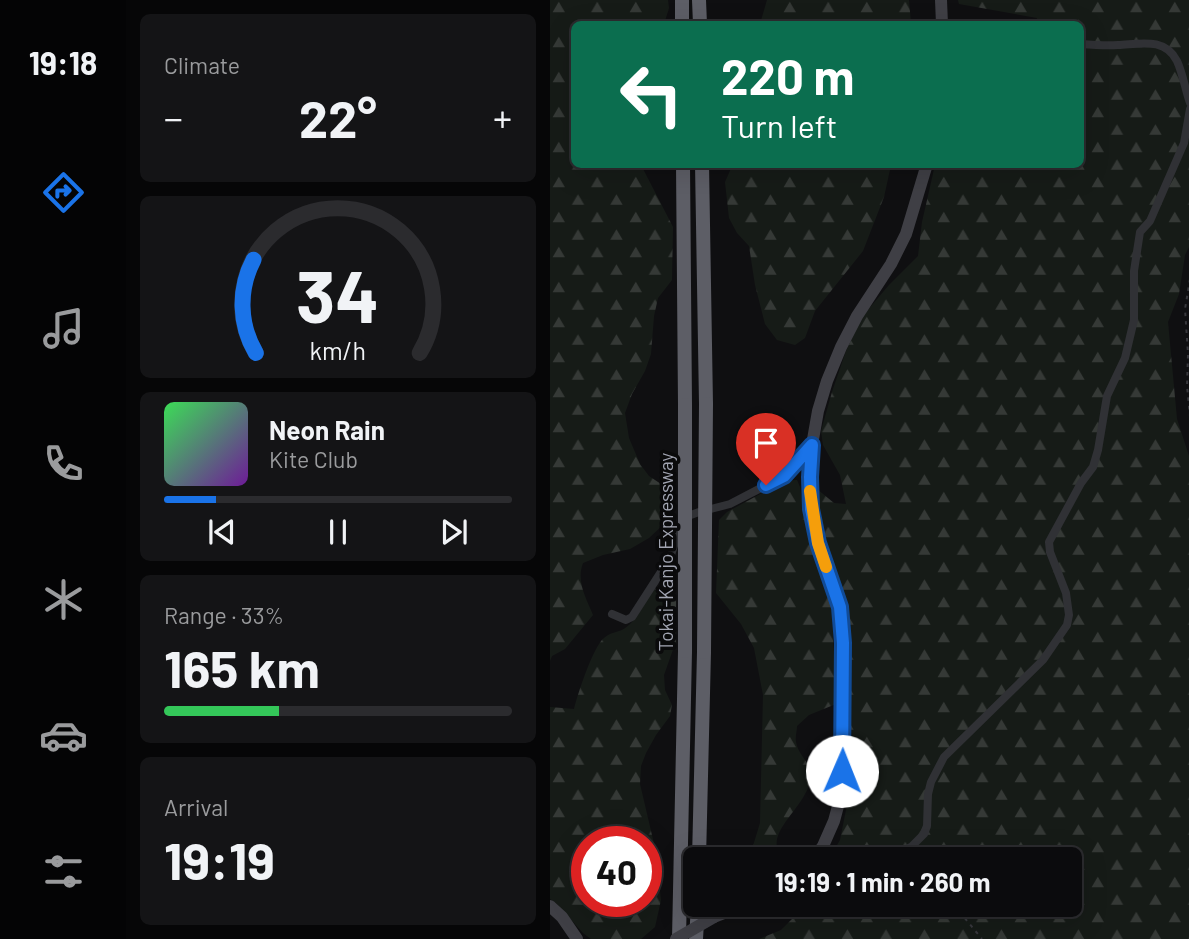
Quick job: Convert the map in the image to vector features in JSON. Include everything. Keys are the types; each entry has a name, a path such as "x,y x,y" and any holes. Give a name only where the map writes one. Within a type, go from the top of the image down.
{"highway":[{"path":"682,0 682,21"},
{"name":"Tokai-Kanjo Expressway","path":"677,939 685,651 683,168"},
{"name":"Tokai-Kanjo Expressway","path":"699,847 706,513 702,168"},
{"path":"696,939 697,917"}],"street":[{"path":"941,0 943,21"},
{"path":"1084,44 1155,43 1163,46 1177,61 1189,103"},
{"path":"909,847 920,839 927,826 928,794 944,757 1043,660 1067,625 1069,607 1066,593 1050,552 1049,542 1081,483 1093,467 1107,396 1125,358 1134,320 1134,271 1140,232 1150,221 1184,143 1189,109"},
{"path":"822,847 834,821 841,795 843,643 840,607 818,543 811,509 812,445 818,411 831,369 857,316 891,264 906,234 926,168"},
{"path":"612,614 626,620 632,617 670,558 680,527 688,516 730,504 784,476 812,445"},
{"path":"550,906 562,917 577,939"},
{"path":"677,939 716,917"}],"path":[{"path":"1189,279 1185,309 1189,354 1189,416"},
{"path":"964,917 982,939"}],"green space":[{"path":"550,0 668,0 669,8 665,21 571,21 571,168 643,168 673,227 672,280 658,298 651,354 625,413 629,438 640,464 649,476 671,489 667,521 649,538 630,549 583,563 581,583 593,615 565,649 552,656 550,661"},
{"path":"767,0 909,0 911,21 761,21"},
{"path":"958,0 1189,0 1189,247 1185,255 1179,294 1168,322 1177,419 1190,459 1189,939 759,939 781,930 794,917 1082,917 1082,847 836,847 840,840 849,795 849,641 845,605 825,543 817,489 834,503 846,504 840,475 823,445 821,431 846,351 861,318 918,256 922,222 934,168 1084,168 1084,21 1036,21 1037,18 959,4"},
{"path":"731,168 890,168 884,197 863,251 815,311 805,338 795,345 777,340 765,324 749,246 737,233 729,218 725,182"},
{"path":"797,480 800,487 815,560 832,609 836,704 809,715 797,726 796,742 809,765 810,782 803,798 783,825 777,847 753,847 760,823 763,695 754,648 741,624 716,593 719,520 727,512 784,481"},
{"path":"658,586 673,591 676,602 676,641 664,675 665,690 672,705 670,716 656,735 641,766 640,784 650,826 571,826 571,917 657,917 655,927 641,939 591,939 550,899 550,707 574,709 586,671 600,643 608,635 624,629"}],"slow traffic":[{"path":"810,491 818,543 826,567"}],"route":[{"path":"766,485 784,476 812,445 811,509 818,543 840,607 843,643 842,771"}]}
